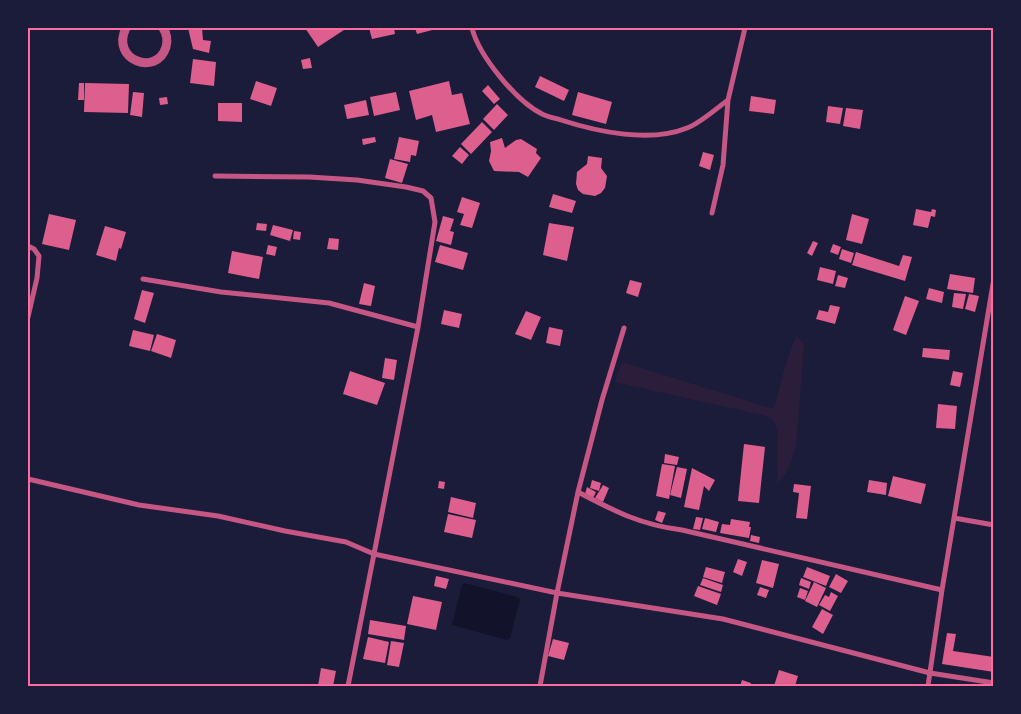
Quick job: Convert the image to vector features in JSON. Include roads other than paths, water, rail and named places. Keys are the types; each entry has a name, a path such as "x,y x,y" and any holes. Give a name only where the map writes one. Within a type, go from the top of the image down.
{"street":[{"path":"126,28 122,39 124,50 132,59 142,63 157,59 164,51 167,41 163,28"},
{"path":"472,28 488,62 515,94 542,114 574,124 620,134 660,134 688,128 728,100"},
{"path":"712,212 723,165 728,100 744,28"},
{"path":"215,176 310,177 357,180 423,191 431,198 435,222 418,327 348,686"},
{"path":"28,246 34,249 39,256 39,266 28,317"},
{"path":"928,686 942,590 994,278"},
{"path":"143,279 221,292 329,303 418,327"},
{"path":"540,686 578,492 602,400 624,328"},
{"path":"28,479 139,505 218,516 284,531 346,542 374,554 557,593 723,619 930,673 994,683"},
{"path":"578,492 620,514 660,528 682,530 942,590"},
{"path":"954,518 994,524"}]}
